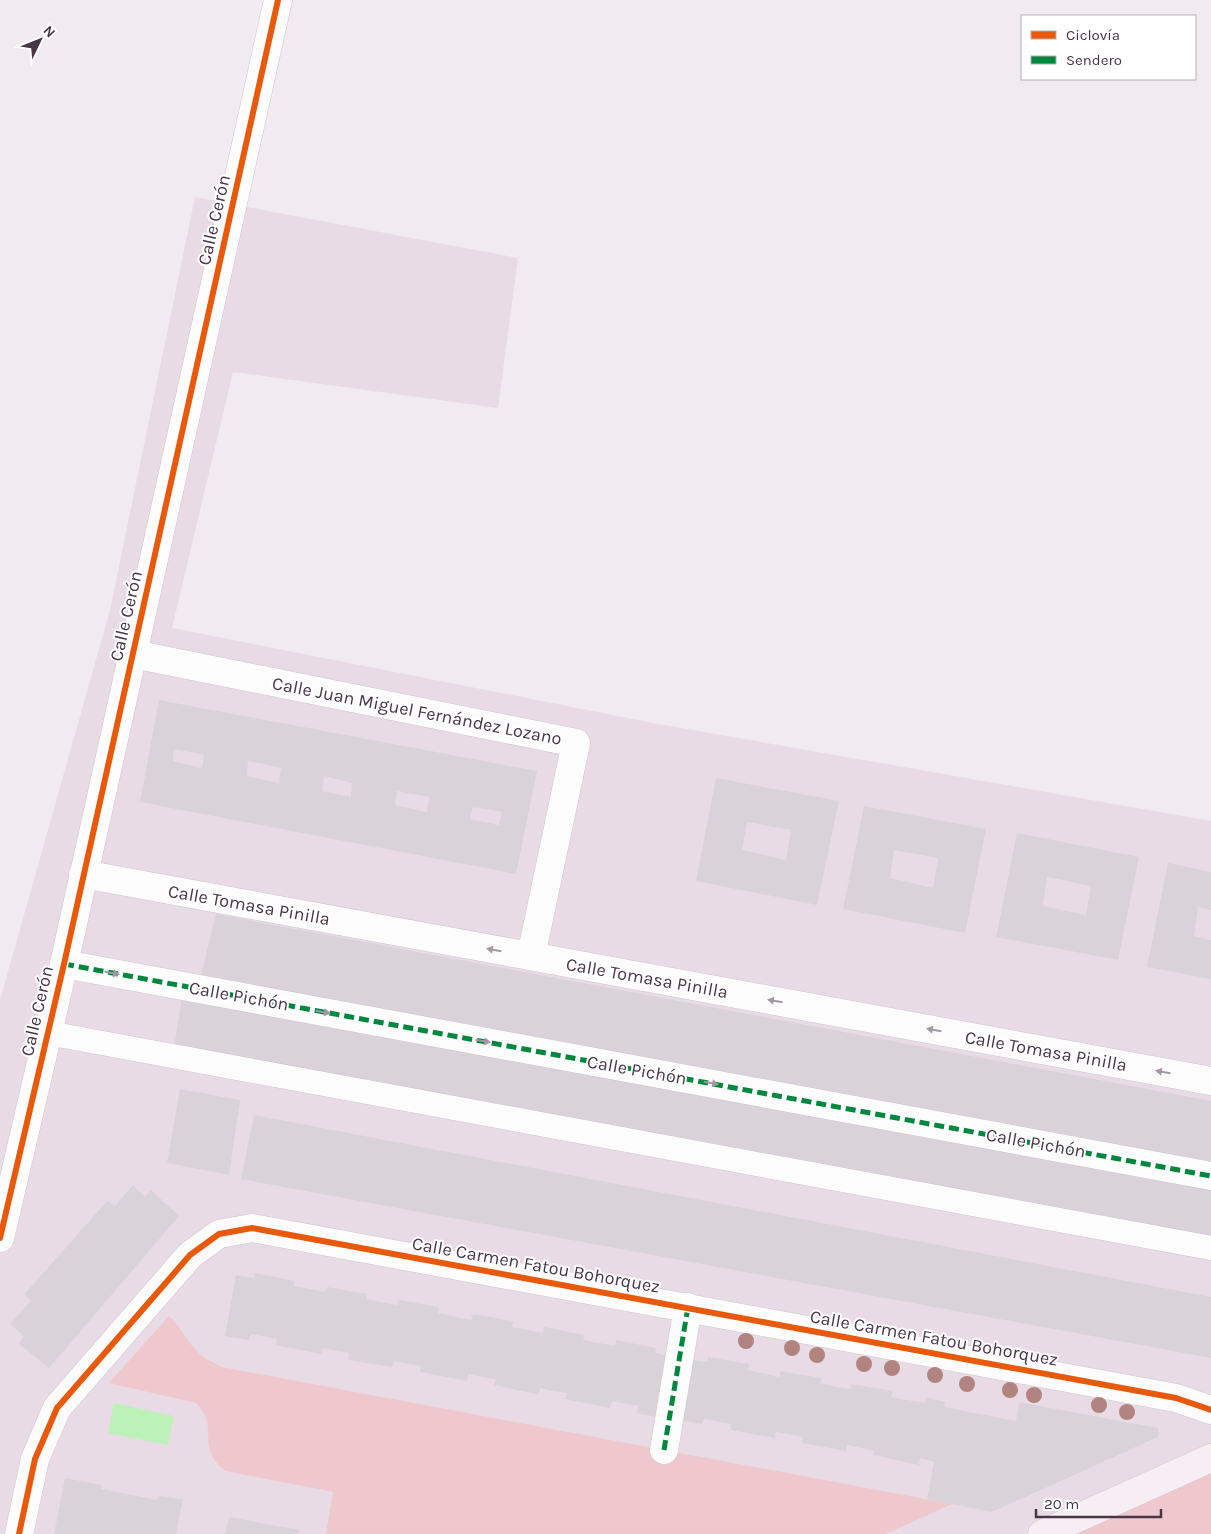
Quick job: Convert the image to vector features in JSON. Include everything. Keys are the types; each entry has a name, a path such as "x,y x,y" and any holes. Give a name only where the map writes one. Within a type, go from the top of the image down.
{"street":[{"name":"Calle Cerón","path":"0,1238 64,964 278,0"},
{"name":"Calle Juan Miguel Fernández Lozano","path":"133,654 576,743 531,956"},
{"name":"Calle Tomasa Pinilla","path":"84,874 1211,1081"},
{"name":"Calle Pichón","path":"64,964 1211,1176"},
{"name":"Calle Carmen Fatou Bohorquez","path":"19,1534 35,1459 57,1408 190,1255 219,1234 252,1228 1176,1398 1211,1410"},
{"path":"664,1450 688,1308"},
{"path":"1042,1534 1211,1458"}],"lane":[{"path":"48,1034 1211,1248"}],"shaded area":[{"path":"195,197 518,258 498,408 233,372 172,628 653,723 1211,821 1211,1534 0,1534 0,1000 110,610"},
{"path":"169,1316 199,1353 222,1367 952,1504 886,1534 326,1534 333,1492 226,1471 211,1454 207,1421 196,1403 109,1383"},
{"path":"114,1403 174,1416 168,1445 108,1433"},
{"path":"1211,1458 1211,1534 1042,1534"}],"building":[{"path":"159,700 537,771 516,874 140,802","holes":["174,749 204,755 202,768 173,761","248,761 281,768 279,783 247,776","324,776 352,783 351,797 322,791","397,791 429,797 427,812 395,805","473,807 502,812 499,825 470,819"]},
{"path":"716,778 839,801 817,905 696,881","holes":["747,822 791,830 786,860 742,850"]},
{"path":"864,806 986,829 965,933 843,909","holes":["894,850 938,858 933,888 890,878"]},
{"path":"1017,833 1139,857 1118,960 996,937","holes":["1047,877 1091,886 1086,915 1043,906"]},
{"path":"1168,863 1211,872 1211,910 1198,907 1194,936 1211,940 1211,979 1147,967"},
{"path":"216,914 1211,1101 1211,1163 201,976"},
{"path":"183,992 1211,1183 1211,1238 174,1047"},
{"path":"180,1089 240,1100 229,1175 167,1163"},
{"path":"254,1115 1211,1297 1211,1358 241,1179"},
{"path":"133,1185 145,1197 151,1190 179,1216 49,1368 19,1344 24,1336 10,1324 31,1301 25,1294 107,1201 115,1206"},
{"path":"255,1273 295,1281 294,1286 325,1292 327,1287 367,1294 366,1299 397,1305 398,1300 439,1307 438,1313 471,1320 473,1314 513,1321 512,1327 543,1333 544,1327 585,1335 583,1340 615,1346 616,1340 656,1348 655,1353 673,1357 660,1418 637,1413 638,1406 612,1401 610,1408 565,1399 567,1393 540,1388 539,1395 494,1385 496,1379 468,1374 467,1381 420,1372 421,1366 394,1361 392,1367 348,1360 349,1353 323,1348 321,1354 276,1345 277,1339 251,1334 249,1340 225,1336 236,1275 254,1278"},
{"path":"708,1357 749,1364 748,1370 780,1377 780,1371 822,1378 820,1383 836,1387 850,1389 851,1384 893,1391 891,1397 924,1403 926,1397 945,1402 944,1407 1016,1421 1019,1402 1158,1428 1158,1437 992,1512 927,1499 934,1462 920,1458 919,1465 873,1455 874,1451 847,1445 846,1451 802,1443 803,1437 776,1432 775,1438 730,1430 731,1424 704,1419 702,1424 678,1420 691,1360 707,1362"},
{"path":"65,1478 102,1485 101,1489 157,1500 158,1496 183,1499 176,1534 54,1534"},
{"path":"229,1517 299,1530 298,1534 225,1534"}],"marked path":[{"path":"64,964 1211,1176"},
{"path":"664,1450 688,1307"}],"cycle path":[{"path":"0,1238 64,964 278,0"},
{"path":"19,1534 35,1459 57,1408 190,1255 219,1234 252,1228 1176,1398 1211,1410"}]}
